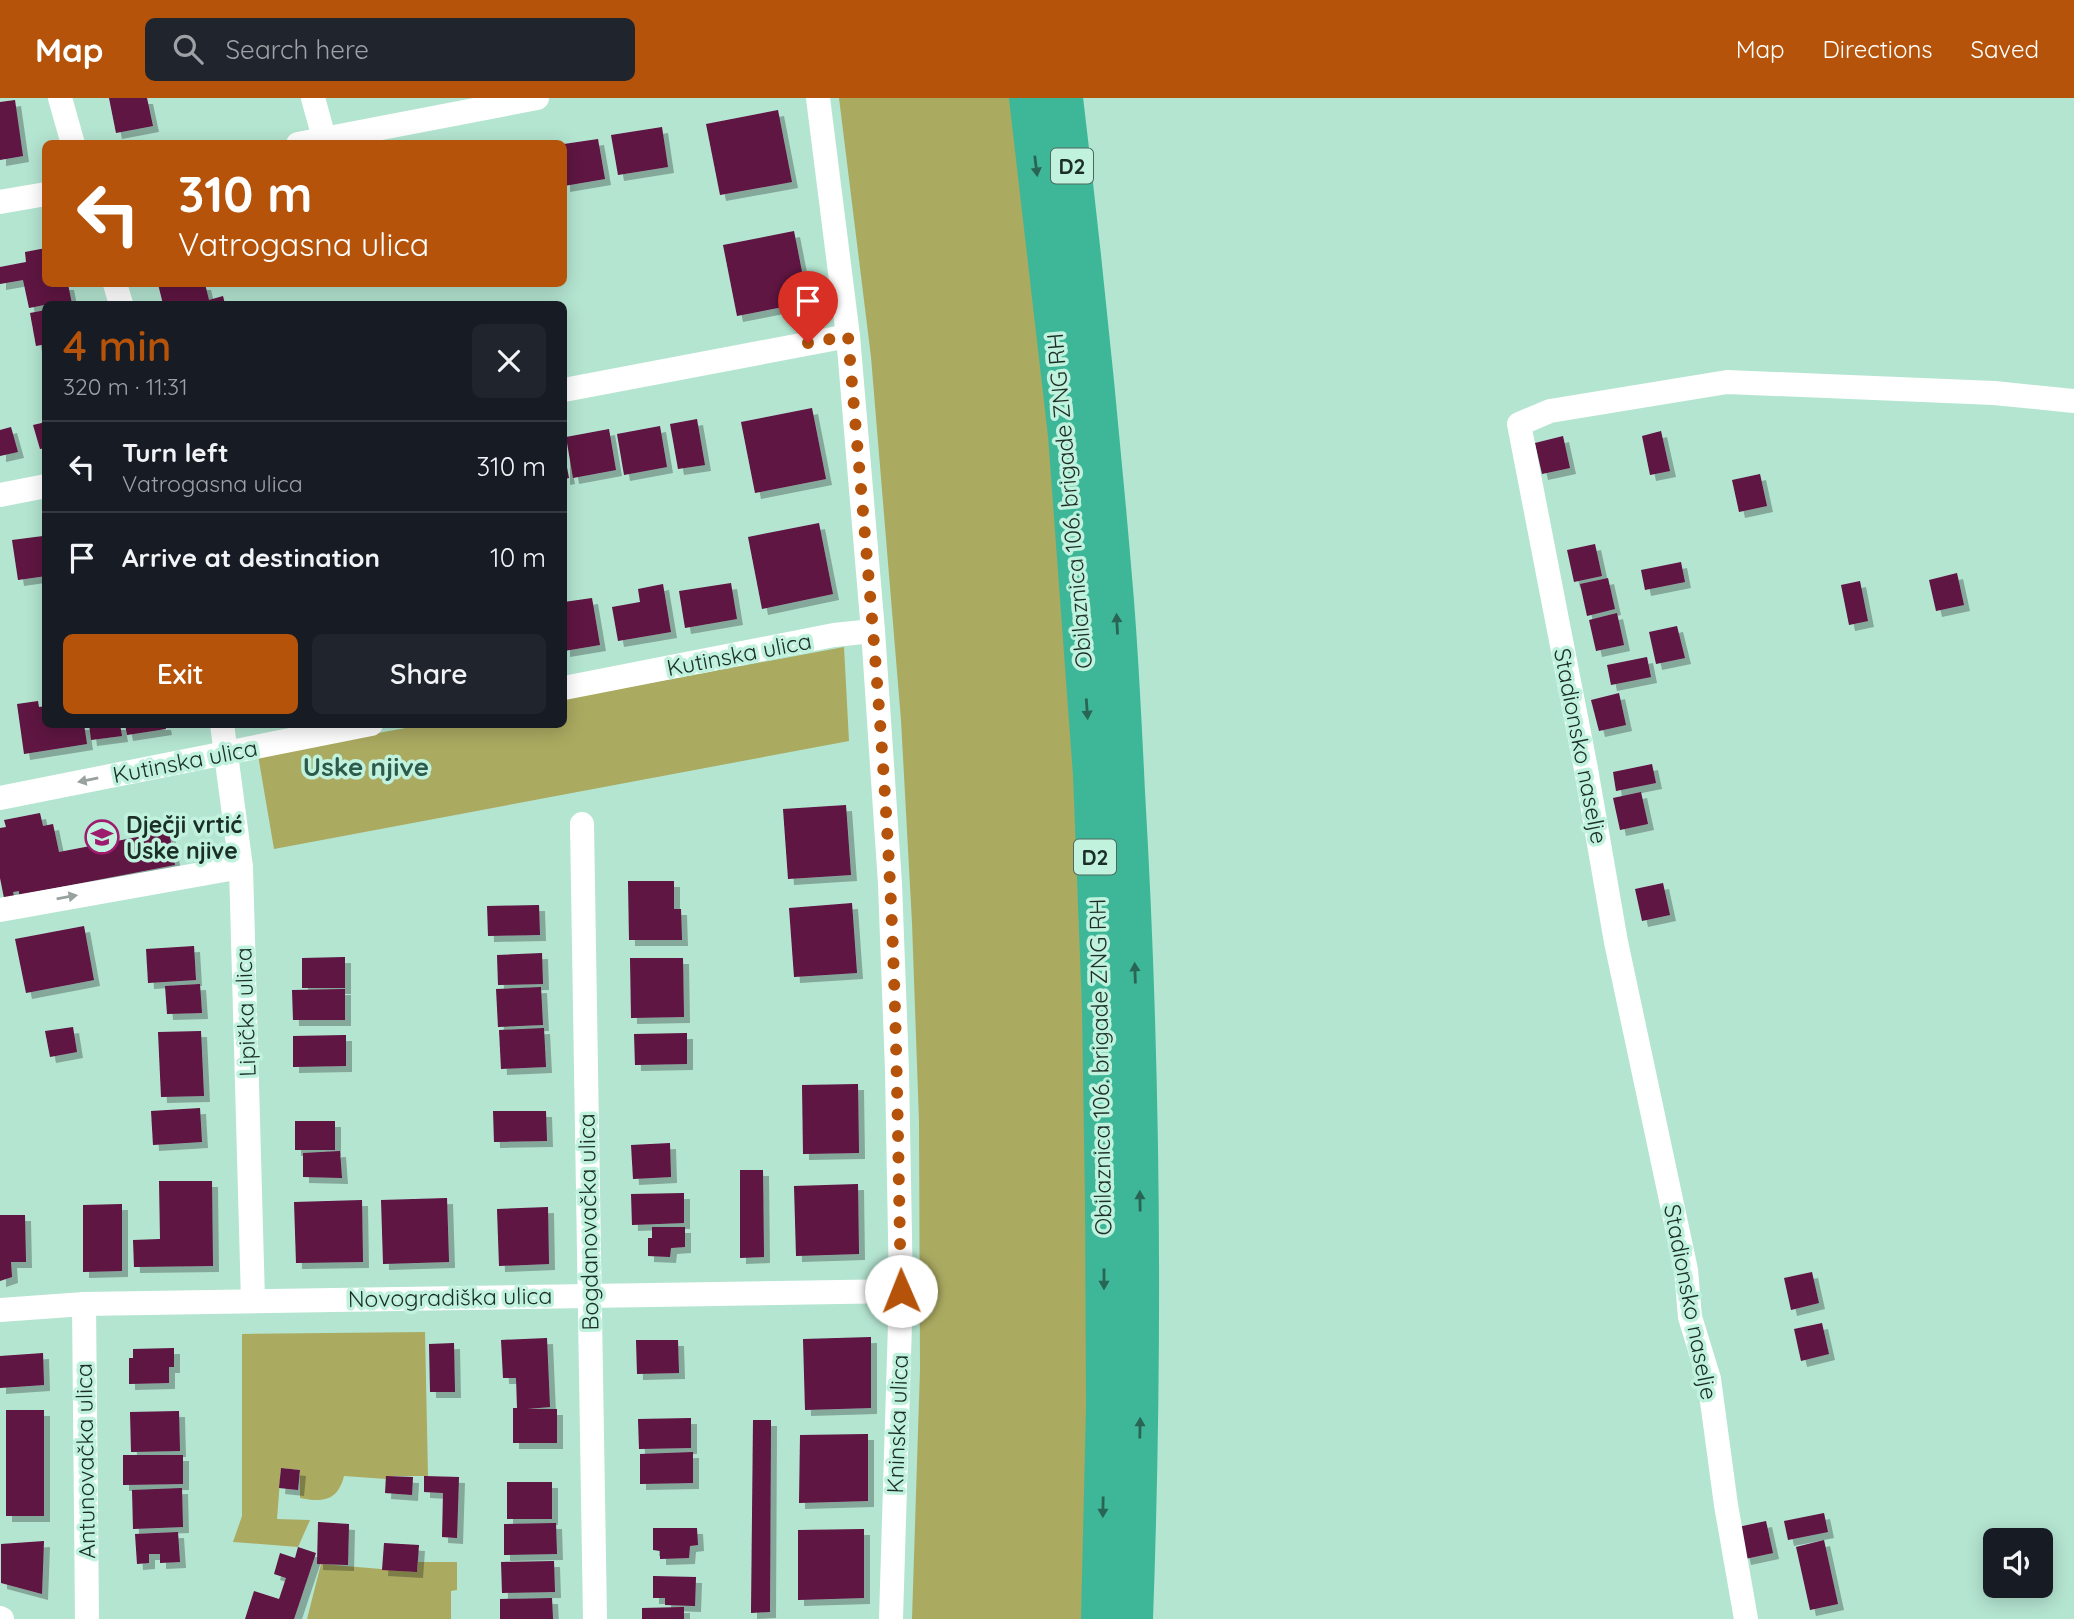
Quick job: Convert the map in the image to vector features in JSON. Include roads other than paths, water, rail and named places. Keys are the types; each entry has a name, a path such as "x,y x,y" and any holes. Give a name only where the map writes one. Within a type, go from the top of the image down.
{"highway":[{"name":"Obilaznica 106. brigade ZNG RH","path":"1028,98 1067,435 1092,775 1101,1007 1104,1204 1105,1406 1100,1619"},
{"name":"Obilaznica 106. brigade ZNG RH","path":"1065,98 1115,603 1133,909 1140,1247 1140,1423 1134,1619"}],"street":[{"path":"60,98 72,140"},
{"path":"313,98 324,138"},
{"path":"315,140 537,98"},
{"name":"Kninska ulica","path":"818,98 848,336 873,631 890,884 897,1057 901,1291 891,1619"},
{"path":"0,202 42,195"},
{"path":"567,389 848,336"},
{"name":"Stadionsko naselje","path":"1746,1619 1726,1505 1709,1379 1690,1317 1686,1270 1616,943 1586,769 1519,424 1550,411 1727,382 1994,393 2074,401"},
{"path":"0,495 42,487"},
{"name":"Kutinska ulica","path":"567,687 834,635 873,631"},
{"name":"Lipička ulica","path":"223,728 241,867 253,1301"},
{"name":"Kutinska ulica","path":"0,798 350,728"},
{"name":"Bogdanovačka ulica","path":"583,824 595,1619"},
{"path":"0,910 241,867"},
{"name":"Novogradiška ulica","path":"0,1310 84,1304 901,1291"},
{"name":"Antunovačka ulica","path":"84,1304 87,1619"}],"place":[{"name":"Dječji vrtić Uske njive","path":"102,837"}],"district":[{"name":"Uske njive","path":"366,766"}]}
